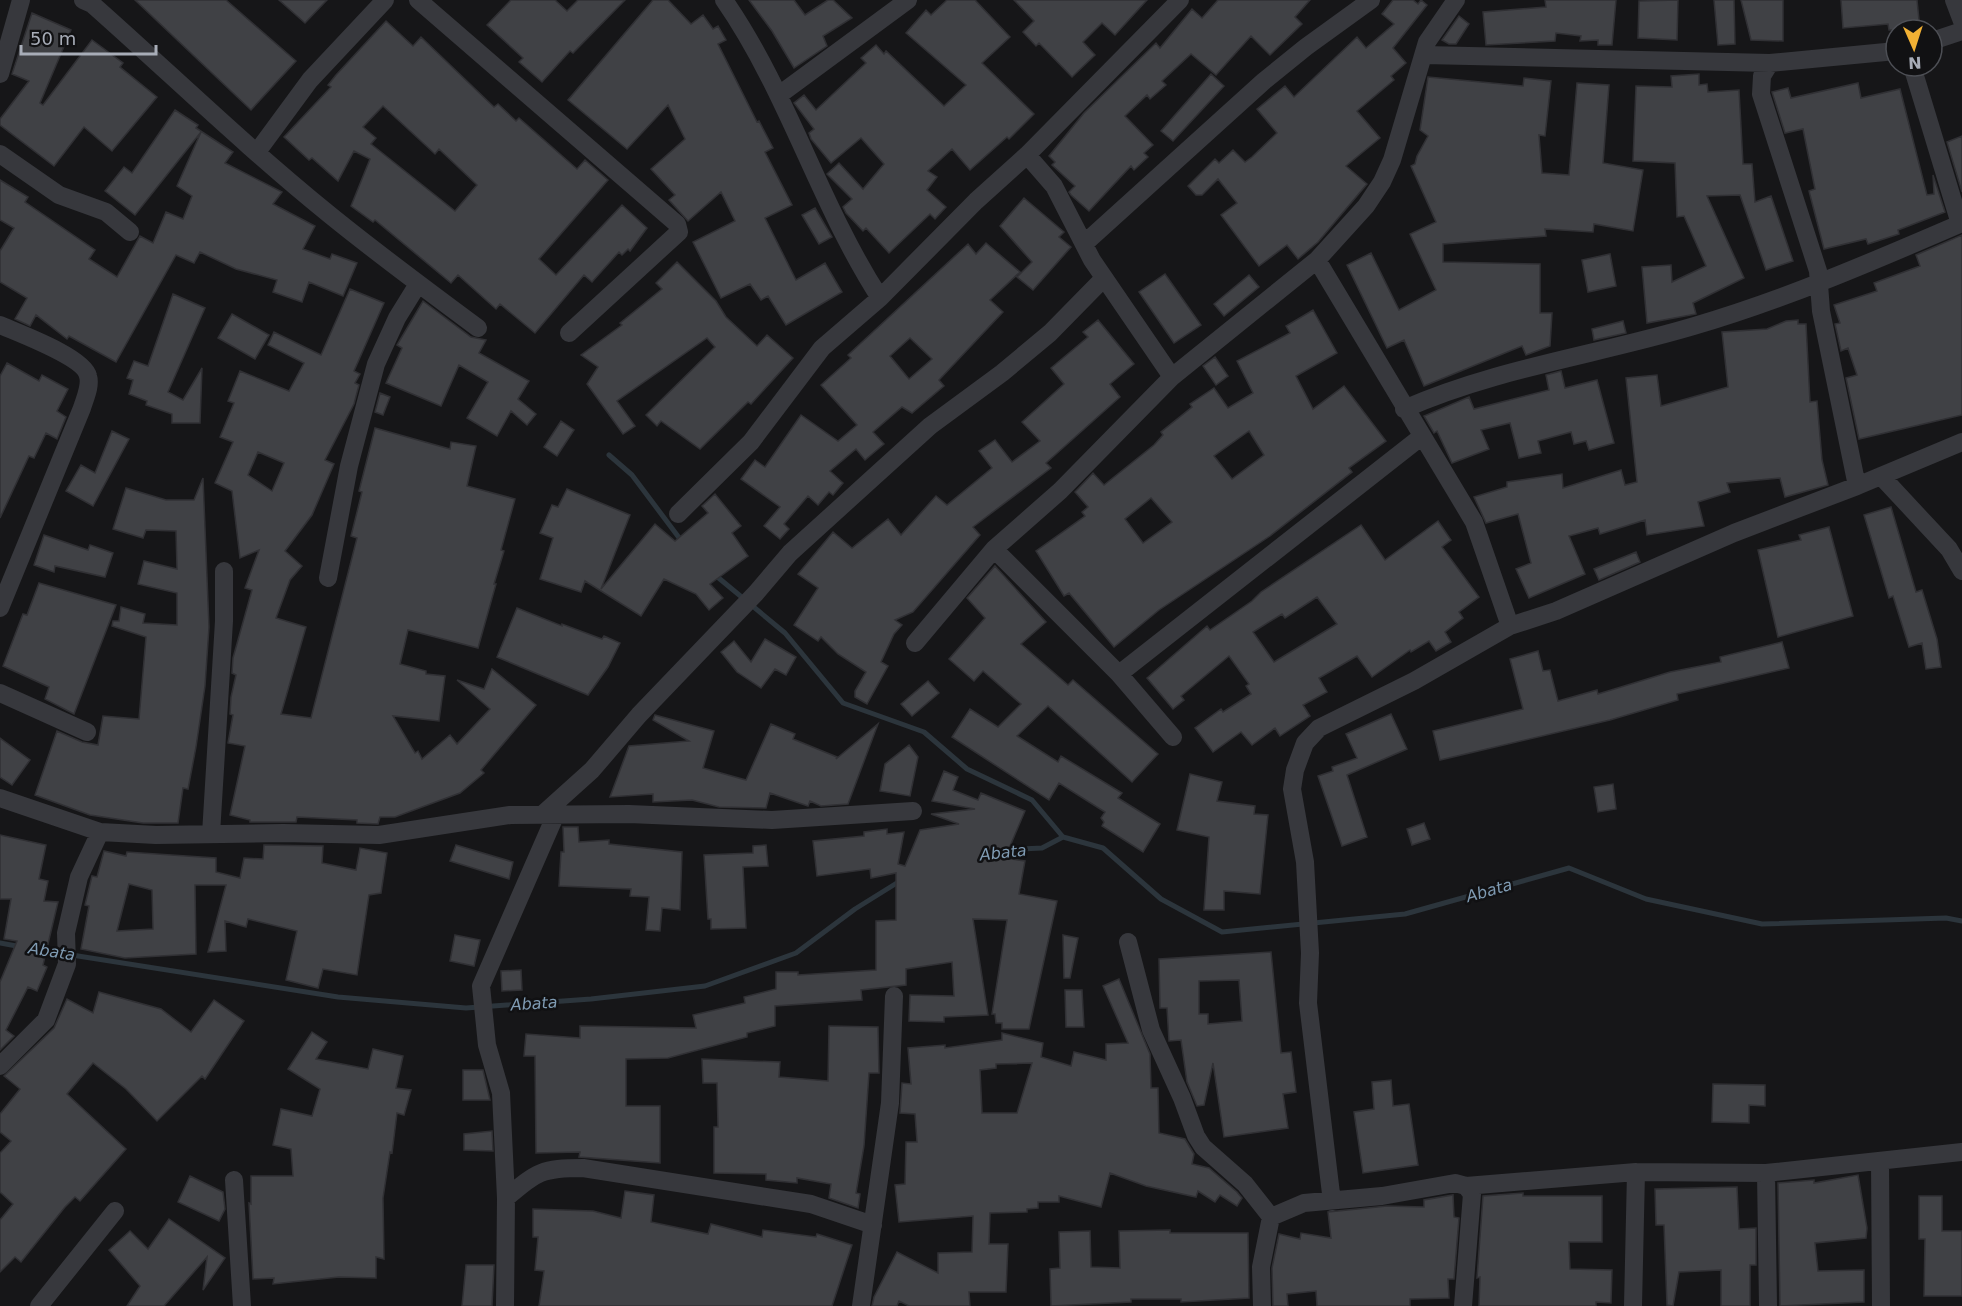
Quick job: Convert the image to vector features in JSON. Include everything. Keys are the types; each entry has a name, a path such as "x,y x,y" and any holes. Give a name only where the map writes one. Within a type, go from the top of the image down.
{"street":[{"path":"0,74 21,0"},
{"path":"83,0 92,4 139,44 216,117 328,214 478,328"},
{"path":"257,152 310,80 386,0"},
{"path":"418,0 677,224 680,232 569,333"},
{"path":"724,0 748,34 780,95 822,196 854,258 880,298"},
{"path":"780,95 908,0"},
{"path":"678,514 751,442 822,348 880,298 976,201 1027,155 1179,0"},
{"path":"1085,243 1264,81 1371,0"},
{"path":"915,643 994,549 1060,491 1172,377 1317,260 1366,206 1382,182 1401,134 1427,42 1456,0"},
{"path":"1954,0 1962,21"},
{"path":"1944,37 1962,31"},
{"path":"1424,55 1770,63 1884,52"},
{"path":"1770,63 1762,76 1761,94 1813,254 1819,282 1821,310 1857,486"},
{"path":"1404,409 1436,395 1529,367 1694,326 1819,282 1961,224 1916,78"},
{"path":"0,154 59,195 106,212 130,232"},
{"path":"1027,155 1054,186 1092,260 1172,377"},
{"path":"1317,260 1473,522 1510,626"},
{"path":"505,1306 506,1198 501,1093 487,1045 481,986 483,975 549,814 756,593 790,553 930,426 1002,373 1050,333 1104,278"},
{"path":"328,578 349,466 376,364 398,318 418,284"},
{"path":"0,325 80,362 88,375 88,390 0,608"},
{"path":"1119,674 1421,437"},
{"path":"1332,1202 1308,1003 1310,953 1305,862 1292,789 1295,770 1305,743 1319,728 1414,681 1510,626 1556,611 1734,533 1857,486 1962,442"},
{"path":"1881,476 1948,549 1962,571"},
{"path":"994,549 1119,674 1173,737"},
{"path":"211,834 224,621 224,571"},
{"path":"0,693 87,732"},
{"path":"0,798 100,832 211,834 379,835 482,817 549,814 772,820 913,811"},
{"path":"0,1065 46,1020 67,964 66,933 79,877 100,832"},
{"path":"1128,942 1151,1030 1182,1098 1196,1136 1203,1147 1245,1184 1271,1217 1261,1267 1262,1306"},
{"path":"861,1306 890,1103 894,996"},
{"path":"1271,1217 1304,1203 1332,1202 1455,1183 1466,1186 1636,1172 1766,1173 1962,1152"},
{"path":"1880,1161 1881,1306"},
{"path":"506,1198 535,1174 560,1168 583,1168 811,1204 873,1225"},
{"path":"1633,1306 1636,1172"},
{"path":"1766,1173 1768,1306"},
{"path":"234,1180 242,1306"},
{"path":"1463,1306 1472,1194 1466,1186"},
{"path":"39,1306 115,1211"}],"building":[{"path":"135,0 226,0 296,61 251,110"},
{"path":"279,0 327,0 305,23"},
{"path":"511,0 555,0 567,11 578,0 625,0 573,53 570,51 542,82 519,62 523,58 487,25"},
{"path":"653,0 668,0 691,24 703,15 713,29 718,26 726,40 718,44 757,122 759,121 773,148 765,152 792,205 765,218 796,280 825,263 842,292 786,325 768,296 761,300 750,284 721,298 693,242 735,221 721,192 688,221 669,200 675,195 651,169 685,139 668,105 627,149 568,100"},
{"path":"749,0 794,0 805,15 828,0 833,0 852,18 823,36 827,46 794,68 772,31"},
{"path":"947,0 975,0 1010,37 982,63 1034,114 1009,139 1007,137 970,170 952,149 928,171 937,177 927,190 946,207 935,219 930,214 889,253 866,228 863,231 846,213 843,207 852,199 827,174 839,163 863,189 884,164 861,138 831,163 811,139 809,133 814,129 794,103 804,95 816,110 866,63 861,58 876,45 884,54 886,51 944,106 966,85 906,33 926,10 931,15"},
{"path":"1014,0 1147,0 1115,35 1102,23 1083,42 1095,55 1072,77 1039,43 1036,46 1023,32 1034,21"},
{"path":"1218,0 1310,0 1295,17 1302,24 1270,55 1251,36 1216,75 1191,54 1162,81 1166,85 1150,99 1147,95 1125,116 1153,145 1144,153 1148,157 1134,170 1131,166 1089,211 1071,195 1069,192 1075,186 1052,165 1055,162 1049,156 1084,113 1156,43 1160,48 1192,9 1202,18"},
{"path":"1393,0 1413,0 1418,4 1421,0 1427,5 1393,48 1406,63 1391,76 1394,80 1357,111 1380,138 1346,166 1367,184 1318,242 1298,259 1287,245 1259,266 1221,215 1237,203 1218,179 1202,195 1196,195 1188,186 1215,159 1219,163 1233,150 1245,162 1252,157 1277,133 1257,109 1285,86 1294,97 1357,37 1366,48 1394,24 1382,14"},
{"path":"1545,0 1616,0 1612,45 1598,45 1598,40 1580,41 1581,36 1556,33 1555,41 1486,45 1483,12 1546,7"},
{"path":"1678,0 1677,40 1638,38 1639,1"},
{"path":"1714,0 1734,0 1735,44 1718,45"},
{"path":"1741,0 1783,0 1783,41 1751,40"},
{"path":"1841,0 1917,0 1919,18 1884,18 1884,24 1843,28"},
{"path":"32,13 71,30 40,103 43,105 92,40 123,63 120,67 157,97 112,151 84,127 54,166 0,125 0,119 29,81 12,74"},
{"path":"1459,16 1469,24 1456,44 1449,44 1442,40"},
{"path":"386,21 413,46 421,37 494,107 498,104 516,121 519,118 577,169 585,160 608,180 539,259 556,275 622,205 647,228 630,251 628,249 622,255 619,252 592,282 584,275 535,333 500,304 496,309 458,275 451,283 375,220 373,222 351,206 370,159 354,151 338,181 312,158 309,160 284,137 331,87 328,85","holes":["383,106 435,154 439,149 477,185 455,211 371,144 376,138 363,127"]},
{"path":"1211,74 1224,86 1173,141 1161,131"},
{"path":"1699,74 1699,85 1707,84 1708,92 1739,90 1743,164 1752,164 1755,202 1771,196 1793,261 1766,270 1740,195 1707,196 1744,278 1693,303 1696,314 1647,323 1642,267 1671,265 1672,282 1706,266 1684,216 1677,217 1675,163 1633,161 1636,86 1672,87 1671,76"},
{"path":"1428,77 1523,86 1524,78 1551,81 1545,136 1539,135 1542,173 1569,175 1577,83 1609,85 1603,163 1643,170 1633,231 1594,224 1593,232 1545,229 1546,236 1443,244 1443,262 1540,264 1540,313 1552,313 1550,346 1526,355 1522,346 1424,386 1404,340 1387,348 1347,265 1371,253 1399,310 1436,290 1410,234 1436,222 1411,166 1415,164 1428,136 1420,130"},
{"path":"1858,83 1861,98 1900,89 1927,195 1934,194 1933,175 1945,212 1898,230 1899,234 1868,244 1866,239 1824,249 1809,191 1815,189 1803,129 1785,133 1772,92 1788,88 1791,98"},
{"path":"175,110 198,125 196,128 233,152 225,163 282,192 273,204 315,226 303,249 330,259 332,254 357,263 343,296 309,282 302,302 273,292 277,280 236,269 200,252 194,263 176,255 116,362 69,336 67,339 36,315 30,326 15,319 27,298 0,282 0,251 14,228 0,220 0,180 28,197 25,202 95,250 89,259 117,277 140,236 153,243 166,212 183,219 192,196 177,186 201,132 135,215 105,191 124,167 132,173"},
{"path":"1962,136 1962,192 1947,142"},
{"path":"1024,198 1064,232 1059,237 1071,247 1033,290 1017,277 1032,262 1000,226"},
{"path":"815,208 832,237 819,244 802,215"},
{"path":"1962,235 1962,415 1859,439 1846,378 1857,375 1848,348 1841,351 1835,324 1840,323 1834,305 1877,291 1874,283 1920,266 1916,255"},
{"path":"986,243 1020,272 990,300 1003,312 939,380 944,386 912,413 902,407 873,432 884,444 865,460 856,449 830,471 843,483 833,495 829,492 818,505 808,496 784,524 789,529 780,539 764,526 780,507 741,479 755,460 765,467 801,415 838,441 857,425 821,385 851,358 848,355 968,244 976,254","holes":["910,338 932,359 909,379 890,356"]},
{"path":"1610,254 1616,286 1588,292 1582,260"},
{"path":"677,262 716,301 726,317 757,346 767,335 793,358 751,404 748,402 700,449 661,421 657,426 646,415 715,347 707,338 617,401 635,426 623,434 587,384 598,367 581,355 622,325 620,323 662,289 656,283"},
{"path":"1165,274 1201,325 1174,343 1139,292"},
{"path":"1249,275 1259,287 1224,316 1214,304"},
{"path":"350,289 384,303 354,371 360,374 355,383 359,385 354,404 325,460 334,464 312,515 285,551 302,566 290,580 276,618 306,627 281,714 311,718 357,538 351,536 362,492 359,491 375,428 450,449 451,442 476,446 467,486 515,499 501,550 504,551 494,584 496,584 478,648 408,630 400,664 426,671 426,674 445,676 439,721 393,716 415,753 418,751 422,759 450,735 457,744 490,709 457,680 484,689 492,669 536,705 481,770 484,773 460,793 395,817 380,817 378,824 357,823 357,820 297,817 296,822 250,822 250,820 230,815 245,746 228,743 233,715 230,714 231,697 236,675 232,673 233,658 252,590 245,588 259,550 240,558 232,491 215,483 233,442 220,437 234,403 228,401 240,371 289,391 304,363 268,345 274,332 321,355","holes":["258,452 284,463 272,491 248,475"]},
{"path":"173,294 205,308 168,392 183,400 202,368 200,423 172,423 172,414 146,405 147,401 129,394 133,380 127,378 134,361 148,366"},
{"path":"423,301 471,337 486,340 479,353 529,381 518,399 536,414 527,425 511,411 497,436 467,418 488,382 459,365 441,406 386,383 402,348 397,345"},
{"path":"1313,310 1337,353 1296,376 1313,409 1344,386 1386,441 1349,468 1352,472 1270,536 1159,610 1114,647 1069,593 1064,596 1036,551 1085,516 1082,512 1088,507 1075,492 1093,473 1104,485 1154,445 1163,435 1161,432 1192,407 1190,404 1214,388 1228,408 1253,393 1237,361 1290,333 1286,326","holes":["1249,431 1264,455 1232,479 1214,456","1151,498 1172,522 1143,543 1125,519"]},
{"path":"232,314 269,335 255,359 218,338"},
{"path":"1098,320 1134,364 1110,384 1120,397 1046,463 1051,468 973,527 980,535 913,612 895,620 902,625 894,634 881,662 888,666 867,704 855,697 855,691 866,672 838,654 821,637 818,641 794,625 818,588 798,574 833,532 852,548 888,519 901,535 936,496 947,505 992,468 979,451 995,440 1012,462 1040,441 1022,422 1064,384 1051,368 1088,337 1083,332"},
{"path":"1798,320 1798,324 1806,324 1810,402 1817,401 1822,460 1828,485 1785,497 1780,478 1727,483 1730,492 1698,502 1704,526 1647,535 1645,520 1600,534 1598,528 1569,536 1585,574 1529,598 1516,569 1531,563 1518,514 1486,523 1474,497 1507,487 1507,482 1562,474 1563,488 1621,470 1625,485 1637,482 1626,378 1657,375 1661,406 1728,387 1722,332 1767,329 1786,321"},
{"path":"1623,321 1626,333 1594,340 1592,329"},
{"path":"1215,357 1228,376 1216,385 1203,366"},
{"path":"7,363 39,381 42,375 68,389 57,411 66,417 57,439 46,433 34,458 29,456 0,518 0,376"},
{"path":"1561,371 1565,388 1597,380 1614,443 1589,450 1586,441 1574,444 1571,432 1538,441 1541,453 1519,458 1510,423 1481,430 1489,449 1452,463 1437,431 1434,433 1424,416 1469,397 1474,409 1549,390 1546,375"},
{"path":"380,393 390,397 383,415 375,412"},
{"path":"561,421 574,430 557,456 544,447"},
{"path":"112,431 129,439 93,506 66,491 81,465 95,473"},
{"path":"203,478 209,627 205,686 188,789 183,788 178,823 143,823 90,815 35,795 57,731 82,742 98,745 103,716 139,719 146,637 112,626 113,621 119,621 121,607 145,614 143,623 177,625 177,593 138,584 144,561 177,569 176,531 146,530 143,538 113,529 126,488 166,500 194,500"},
{"path":"567,489 630,515 601,589 655,524 675,541 708,513 702,506 715,494 741,526 732,533 748,556 710,584 723,598 709,610 696,594 664,579 641,616 585,581 581,592 540,579 553,538 540,533 552,505 558,507"},
{"path":"1891,507 1916,592 1922,590 1937,639 1941,667 1926,669 1922,643 1909,647 1893,596 1889,598 1864,515"},
{"path":"1438,521 1451,540 1442,547 1479,597 1459,612 1463,618 1445,632 1451,642 1436,651 1429,641 1411,652 1410,650 1372,677 1357,656 1319,678 1327,692 1303,705 1310,716 1280,736 1275,728 1252,745 1241,732 1213,752 1195,728 1221,709 1223,712 1251,694 1246,686 1249,684 1229,656 1181,696 1184,700 1173,709 1147,678 1207,626 1210,630 1252,601 1261,592 1361,525 1385,560","holes":["1317,597 1337,624 1274,662 1253,632 1282,614 1285,618"]},
{"path":"1829,527 1853,616 1778,637 1758,550 1801,540 1799,535"},
{"path":"44,535 88,550 90,545 113,553 105,577 55,566 54,572 34,565"},
{"path":"1636,552 1640,562 1599,580 1594,569"},
{"path":"995,566 1046,622 1021,644 1068,685 1073,680 1158,754 1132,782 1048,706 1017,736 1058,762 1061,756 1122,793 1118,798 1160,824 1143,852 1102,826 1104,822 1101,818 1105,812 1059,783 1049,800 952,737 970,709 998,727 1021,704 983,671 974,681 949,659 985,618 967,598"},
{"path":"39,583 116,605 74,714 45,699 49,687 3,666 23,614 27,615"},
{"path":"517,608 562,626 562,624 602,639 604,636 620,643 608,667 588,695 497,657"},
{"path":"765,639 796,657 786,675 775,669 761,688 737,672 721,652 734,641 751,662"},
{"path":"1782,642 1789,668 1677,694 1678,700 1610,720 1440,760 1433,731 1523,709 1510,659 1538,651 1543,671 1550,670 1558,701 1597,690 1598,694 1670,672 1721,662 1720,657"},
{"path":"928,681 939,693 912,716 901,704"},
{"path":"1391,714 1407,749 1347,775 1367,837 1342,846 1318,776 1333,771 1332,767 1357,758 1346,734"},
{"path":"655,715 714,731 703,768 746,780 771,724 795,734 793,739 837,757 836,759 878,724 848,804 821,806 810,801 808,806 770,793 766,808 719,807 692,800 653,802 653,794 610,797 629,746 689,741 653,720"},
{"path":"0,738 30,760 12,785 0,777"},
{"path":"909,745 918,757 910,796 880,791 885,764"},
{"path":"944,771 958,777 953,790 978,800 981,793 1025,811 1005,858 1025,861 1019,894 1057,901 1029,1029 1002,1029 1002,1023 996,1023 995,1014 992,1014 1007,920 973,919 988,1015 944,1017 944,1022 909,1021 910,995 954,996 952,962 906,969 906,985 861,990 862,1000 775,1006 775,1026 747,1033 747,1037 668,1058 626,1059 626,1106 660,1106 660,1163 579,1157 580,1152 536,1153 535,1056 524,1056 526,1034 580,1038 580,1026 696,1028 693,1015 745,1003 744,997 776,989 776,972 798,972 798,975 876,970 876,921 896,920 896,873 871,878 870,869 817,876 813,841 864,836 864,832 887,829 887,834 904,832 898,864 905,866 920,830 959,824 931,814 975,809 932,801"},
{"path":"1190,774 1222,782 1217,801 1255,806 1254,814 1268,815 1260,894 1224,891 1224,910 1204,910 1209,837 1177,830"},
{"path":"1613,784 1616,809 1598,812 1594,787"},
{"path":"1424,823 1430,839 1412,845 1407,829"},
{"path":"563,827 578,827 579,842 609,840 609,844 682,852 680,910 662,908 660,931 646,930 649,897 630,896 631,889 559,886 561,852 564,852"},
{"path":"0,835 46,845 39,879 48,881 44,901 58,902 43,965 47,967 37,991 28,987 6,1030 14,1036 0,1050 0,982 17,941 4,939 11,899 0,899"},
{"path":"264,845 323,846 322,863 356,870 360,848 387,853 381,893 369,895 357,975 323,969 318,988 286,980 297,931 248,919 246,927 225,921 226,951 208,952 226,885 195,885 196,954 125,958 81,949 89,906 85,905 92,876 97,877 104,851 126,856 127,852 216,858 216,872 240,878 244,858 263,859","holes":["129,884 152,890 153,929 117,931"]},
{"path":"456,845 513,862 509,879 450,861"},
{"path":"766,845 768,866 743,867 746,928 711,929 711,919 708,919 704,855 753,853 753,846"},
{"path":"455,935 480,940 474,966 450,961"},
{"path":"1063,935 1078,938 1070,978 1064,978"},
{"path":"1271,952 1281,1053 1291,1052 1296,1092 1283,1094 1288,1128 1224,1137 1213,1063 1204,1105 1197,1106 1187,1082 1181,1040 1169,1041 1167,1008 1160,1008 1159,959","holes":["1239,980 1242,1021 1208,1024 1208,1014 1199,1014 1199,981"]},
{"path":"521,970 522,990 502,991 501,971"},
{"path":"1119,979 1150,1054 1151,1088 1158,1088 1159,1133 1185,1139 1194,1154 1192,1164 1209,1168 1237,1192 1242,1198 1237,1206 1220,1195 1215,1202 1198,1191 1196,1197 1146,1186 1110,1173 1101,1207 1059,1196 1059,1202 1038,1202 1038,1208 1027,1209 1027,1212 990,1213 989,1244 1008,1244 1006,1292 969,1292 970,1306 909,1306 899,1301 897,1306 872,1306 874,1297 897,1252 938,1273 938,1253 972,1252 973,1216 899,1222 895,1185 905,1184 906,1142 917,1142 915,1114 900,1113 902,1083 911,1084 908,1048 945,1045 945,1048 1002,1040 1002,1033 1043,1043 1041,1057 1071,1066 1074,1052 1106,1060 1106,1044 1128,1043 1103,986","holes":["1032,1063 1017,1113 982,1113 980,1070 996,1068 996,1064"]},
{"path":"1065,990 1082,990 1084,1027 1066,1027"},
{"path":"99,992 161,1009 191,1032 214,1000 244,1021 205,1079 202,1076 157,1121 126,1089 93,1063 67,1094 126,1149 80,1201 75,1197 65,1207 21,1262 15,1257 0,1272 0,1220 13,1204 0,1192 0,1153 11,1141 0,1132 0,1114 20,1089 4,1076 54,1028 67,999 93,1013"},
{"path":"829,1026 878,1027 879,1073 869,1073 864,1146 856,1193 860,1194 858,1208 829,1198 831,1184 797,1178 797,1183 766,1180 766,1174 714,1173 714,1127 718,1127 717,1083 703,1083 702,1059 780,1062 779,1077 828,1081"},
{"path":"312,1032 327,1042 316,1059 368,1069 373,1049 403,1056 396,1088 411,1090 404,1115 397,1113 383,1198 384,1259 376,1257 376,1278 339,1277 273,1284 274,1278 253,1279 249,1203 251,1204 251,1176 293,1176 291,1149 273,1145 281,1109 312,1116 320,1089 288,1069"},
{"path":"463,1070 483,1070 490,1100 463,1100"},
{"path":"1391,1080 1393,1106 1409,1104 1418,1165 1363,1173 1354,1112 1374,1109 1372,1082"},
{"path":"1713,1084 1765,1085 1765,1106 1749,1105 1749,1123 1712,1122"},
{"path":"492,1131 493,1151 464,1150 464,1134"},
{"path":"1858,1175 1867,1228 1866,1238 1815,1243 1818,1271 1864,1270 1864,1302 1780,1306 1778,1183 1814,1180 1814,1183"},
{"path":"190,1176 223,1192 225,1209 219,1221 178,1202"},
{"path":"1737,1187 1739,1229 1756,1228 1756,1265 1750,1265 1750,1306 1721,1306 1721,1270 1679,1272 1673,1306 1667,1305 1664,1225 1656,1225 1655,1189"},
{"path":"625,1191 654,1195 651,1222 708,1234 711,1224 762,1237 763,1230 816,1237 817,1234 852,1245 832,1306 539,1306 544,1271 535,1270 538,1237 533,1237 533,1209 593,1211 621,1218"},
{"path":"1523,1193 1523,1196 1602,1196 1602,1242 1569,1242 1570,1269 1612,1270 1611,1303 1596,1302 1596,1306 1479,1306 1480,1277 1477,1278 1483,1196"},
{"path":"1453,1195 1454,1217 1459,1218 1454,1279 1448,1279 1449,1298 1410,1299 1410,1306 1317,1306 1316,1291 1287,1294 1288,1306 1273,1306 1272,1268 1279,1234 1300,1239 1301,1233 1331,1238 1328,1212 1387,1206 1424,1207 1424,1200"},
{"path":"1919,1196 1942,1196 1942,1231 1962,1231 1962,1296 1924,1296 1925,1239 1919,1239"},
{"path":"169,1219 225,1258 203,1290 207,1257 164,1306 127,1306 140,1286 109,1250 130,1231 148,1249"},
{"path":"1170,1230 1170,1233 1248,1233 1249,1298 1181,1302 1181,1299 1131,1299 1131,1302 1051,1306 1050,1269 1060,1268 1059,1232 1090,1231 1091,1267 1120,1268 1119,1231"},
{"path":"466,1265 494,1265 492,1306 462,1306"}],"waterway":[{"path":"609,455 632,475 683,543"},
{"path":"715,575 785,633 843,703 924,732 967,769 1032,800 1063,837"},
{"name":"Abata","path":"1003,850 1042,848 1063,837 1103,848 1161,899 1222,932 1405,914 1569,868 1646,899 1762,924 1946,918 1962,921"},
{"name":"Abata","path":"40,950 338,997 466,1008 591,999 705,986 796,953 855,909 900,881"},
{"name":"Abata","path":"0,943 22,947"}]}
